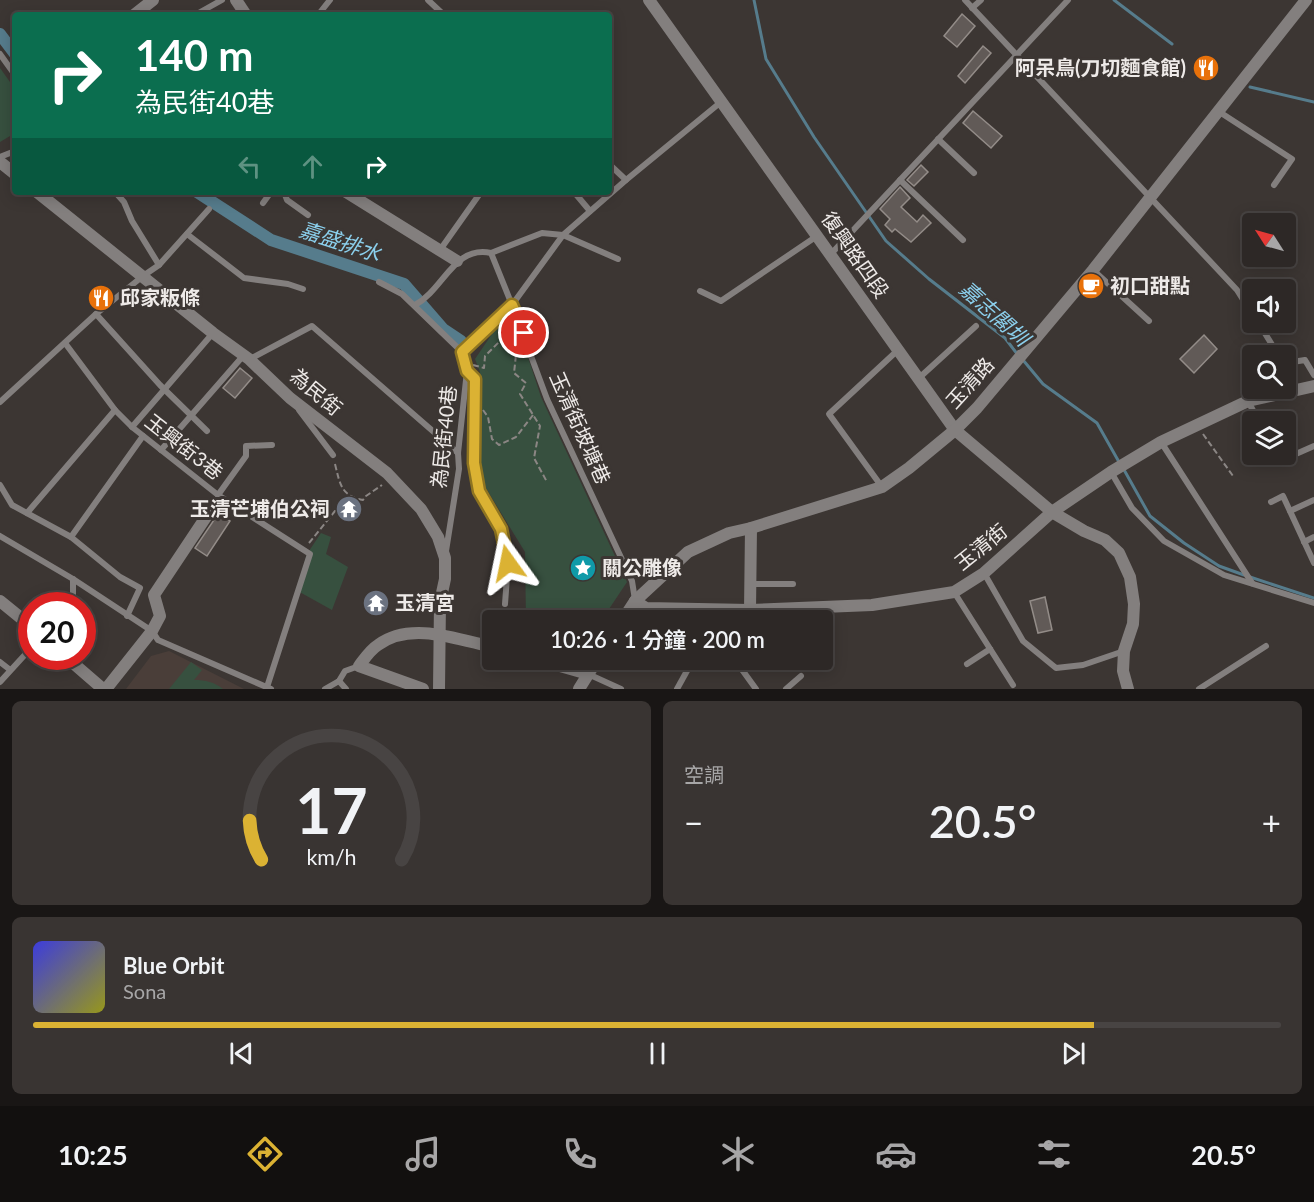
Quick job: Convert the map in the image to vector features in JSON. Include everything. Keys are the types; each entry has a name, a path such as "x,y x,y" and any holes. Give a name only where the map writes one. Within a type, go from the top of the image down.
{"street":[{"path":"138,12 153,0"},
{"name":"復興路四段","path":"649,0 955,429 1052,512"},
{"name":"玉清路","path":"629,610 635,601 688,552 729,533 882,487 909,468 955,429 976,408 1093,270 1306,0"},
{"path":"0,162 12,172"},
{"name":"為民街","path":"41,195 246,358 290,398 387,473 421,509 438,537 445,558 445,579 440,602 439,689"},
{"path":"362,196 457,261"},
{"name":"玉清街","path":"750,610 872,605 954,592 984,573 1052,512 1161,442 1248,401 1314,386"},
{"path":"81,670 104,689 152,631 160,616 154,595 216,500"},
{"path":"1052,512 1084,531 1105,540 1119,553 1131,577 1134,604 1133,624 1124,651 1123,671 1128,689"},
{"path":"750,610 751,528"},
{"path":"0,601 18,616"},
{"name":"玉清街","path":"635,601 646,608 699,610"},
{"path":"423,689 359,666 378,644 409,632 440,635 482,645"},
{"path":"574,670 588,674"},
{"path":"579,689 591,670"}],"lane":[{"path":"200,12 222,0"},
{"path":"320,12 330,0"},
{"path":"428,0 441,12"},
{"path":"965,0 1242,298"},
{"path":"972,8 981,0"},
{"path":"830,255 1015,54 1068,0"},
{"path":"0,54 12,71"},
{"path":"612,192 721,102"},
{"path":"1218,111 1292,159 1274,185"},
{"path":"938,139 974,173"},
{"path":"612,167 626,180"},
{"path":"900,180 963,240"},
{"path":"118,195 124,202 132,221 159,266"},
{"path":"263,203 269,195"},
{"path":"285,195 287,200 308,215"},
{"path":"440,250 479,195"},
{"path":"577,195 590,211"},
{"path":"379,282 402,294 462,352 512,305 563,235 609,195"},
{"path":"0,402 96,314 159,266 209,209"},
{"path":"415,305 426,299 457,261 479,250 491,253 542,233 563,235 618,259"},
{"path":"187,234 244,278 288,284 303,290"},
{"path":"700,291 721,301 817,236"},
{"name":"玉清街坡塘巷","path":"491,253 547,399 632,581 635,601"},
{"path":"1093,270 1149,321"},
{"path":"96,314 164,390 207,431"},
{"path":"161,450 246,358 312,326 458,453"},
{"path":"918,378 976,326"},
{"path":"132,427 213,333"},
{"name":"玉興街3巷","path":"65,343 115,410 216,500 304,550"},
{"path":"882,487 829,414 898,351"},
{"name":"為民街40巷","path":"445,558 459,470 458,453 467,371 462,352"},
{"path":"1296,361 1305,360 1314,375"},
{"path":"467,371 475,379 474,463 479,491 501,529 508,563 505,604"},
{"path":"290,398 333,455"},
{"path":"1248,401 1253,411"},
{"path":"27,513 115,410"},
{"path":"71,537 143,436"},
{"path":"1161,442 1252,584"},
{"path":"216,500 246,456 246,446 272,446"},
{"path":"1296,453 1314,446"},
{"path":"1111,472 1132,508 1164,541 1224,575 1314,603"},
{"path":"0,485 12,505 71,537 120,577 140,588 127,616"},
{"path":"1271,502 1283,496 1314,562"},
{"path":"1290,511 1314,500"},
{"path":"0,536 73,579 152,631 158,640 269,688 309,554 304,550"},
{"path":"1304,542 1314,537"},
{"path":"984,573 1023,641 1056,668 1083,665 1124,651"},
{"path":"73,579 73,592"},
{"path":"751,584 793,584"},
{"path":"954,592 1013,685"},
{"path":"1199,689 1266,646"},
{"path":"967,664 990,649"},
{"path":"0,682 18,660"},
{"path":"0,662 9,669"},
{"path":"325,689 339,681 345,671 359,666"},
{"path":"678,689 688,670"},
{"path":"742,670 756,689"},
{"path":"588,674 621,689"},
{"path":"786,689 801,676"},
{"path":"339,681 346,689"}],"path":[{"path":"465,362 484,368 485,356 501,340 508,340 512,346 512,352 516,355 514,373 526,383 520,394 540,426 534,458 547,482"},
{"path":"483,409 488,417 492,439 499,446 516,437 533,415"},
{"path":"1197,424 1233,476"},
{"path":"333,455 343,489 352,498 363,500 379,486"},
{"path":"304,550 335,511 356,516 359,500"}],"shaded area":[{"path":"169,651 244,689 126,689 151,656"}],"green space":[{"path":"0,68 12,85 12,135 0,142"},
{"path":"510,321 516,321 541,397 627,582 608,610 526,610 525,552 481,480 480,372 475,359 494,331"},
{"path":"321,533 331,537 326,554 348,567 332,610 296,590 307,554"},
{"path":"191,662 202,670 194,680 210,682 223,689 169,689"}],"building":[{"path":"962,14 975,26 957,47 944,36"},
{"path":"983,46 991,53 965,83 958,76"},
{"path":"973,111 1002,136 991,148 963,123"},
{"path":"921,165 928,172 914,186 907,180"},
{"path":"900,187 910,198 901,207 917,222 923,215 931,223 911,242 895,229 892,232 885,225 890,219 880,209"},
{"path":"1204,335 1217,349 1194,373 1180,359"},
{"path":"240,368 252,378 235,398 223,388"},
{"path":"218,514 230,521 207,556 195,548"},
{"path":"1045,597 1052,630 1038,633 1030,601"}],"waterway":[{"name":"嘉志閣圳","path":"754,0 766,59 814,137 886,241 929,279 1005,338 1018,355"},
{"path":"1114,0 1172,44"},
{"name":"嘉盛排水","path":"0,34 12,50"},
{"path":"1250,87 1314,102"},
{"name":"嘉盛排水","path":"202,195 271,240 404,284 443,329 461,341"},
{"name":"嘉志閣圳","path":"1023,360 1043,384 1097,423 1119,462"},
{"name":"嘉志閣圳","path":"1123,468 1150,516 1184,543 1219,566 1244,575"},
{"name":"嘉志閣圳","path":"1250,577 1314,598"}],"place":[{"name":"阿呆鳥(刀切麵食館)","path":"1206,68"},
{"name":"初口甜點","path":"1091,286"},
{"name":"邱家粄條","path":"101,298"},
{"name":"玉清芒埔伯公祠","path":"349,509"},
{"name":"關公雕像","path":"583,568"},
{"name":"玉清宮","path":"376,603"}],"route":[{"path":"508,563 501,529 479,491 474,463 475,379 467,371 462,352 512,305 524,333"}]}
